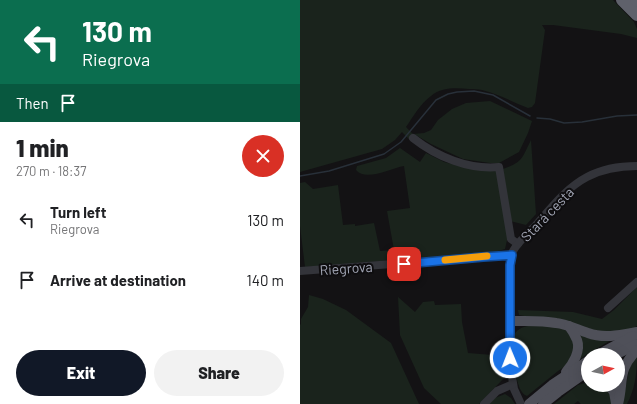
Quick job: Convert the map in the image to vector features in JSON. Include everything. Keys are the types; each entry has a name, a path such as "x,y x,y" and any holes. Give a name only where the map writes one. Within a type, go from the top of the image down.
{"highway":[{"path":"622,0 637,15"}],"main road":[{"path":"510,322 558,323 598,336 637,333"},
{"path":"555,389 577,353 577,340 569,326"},
{"path":"610,348 637,333"},
{"path":"625,350 637,344"},
{"path":"617,404 624,367 637,350"},
{"path":"555,389 581,367"},
{"path":"531,403 581,375"},
{"path":"555,389 581,380"},
{"path":"614,392 617,404"}],"street":[{"path":"413,138 420,144 442,156 458,162 481,168 499,167 511,239 518,244"},
{"name":"Stará cesta","path":"531,403 516,394 510,364 510,265 514,250 567,191 579,181 604,170 637,166"},
{"name":"Riegrova","path":"300,271 512,255"},
{"path":"608,308 637,282"},
{"path":"484,404 497,391 513,384"}],"shaded area":[{"path":"300,0 613,0 634,22 637,29 637,38 621,34 553,25 542,25 545,30 535,103 532,107 528,108 482,90 459,88 449,89 435,93 427,99 406,127 413,134 424,133 431,130 438,120 452,109 466,103 490,101 532,121 519,152 499,163 463,159 414,134 409,139 402,132 395,140 382,149 300,172"},
{"path":"531,140 536,214 526,225 510,221 503,169 515,164 521,159"},
{"path":"400,148 420,162 426,153 444,162 463,167 496,170 507,229 505,249 495,252 305,267 300,226 300,183 305,182 313,189 338,185 343,225 355,224 355,226 374,223 380,251 394,250 387,211 410,208 404,166 372,175 366,175 356,170 357,166 386,158"},
{"path":"637,287 637,326 615,333 519,315 518,310 573,312 602,319 614,310"},
{"path":"309,295 323,299 346,310 391,343 419,404 300,404 300,325 301,319 308,307"},
{"path":"398,297 415,312 423,302 434,301 435,305 461,304 462,322 468,353 505,356 504,378 479,404 441,404 424,388 400,335"},
{"path":"531,325 547,325 566,330 575,347 568,364 527,396 520,388 514,367 513,338 517,331 523,327"},
{"path":"575,332 611,340 598,348 581,348 581,358 578,358"},
{"path":"637,356 634,387 627,404 622,404 625,392 630,365"},
{"path":"581,384 581,392 610,392 613,404 581,404 578,401 574,404 554,404"},
{"path":"505,394 511,398 515,404 489,404 495,398"}],"waterway":[{"path":"300,176 329,171 384,154 401,142 436,100 448,94 474,91 493,95 530,116"},
{"path":"537,118 550,119 564,123 637,115"}],"slow traffic":[{"path":"445,260 487,256"}],"route":[{"path":"404,264 512,255 510,260 510,358"}]}
